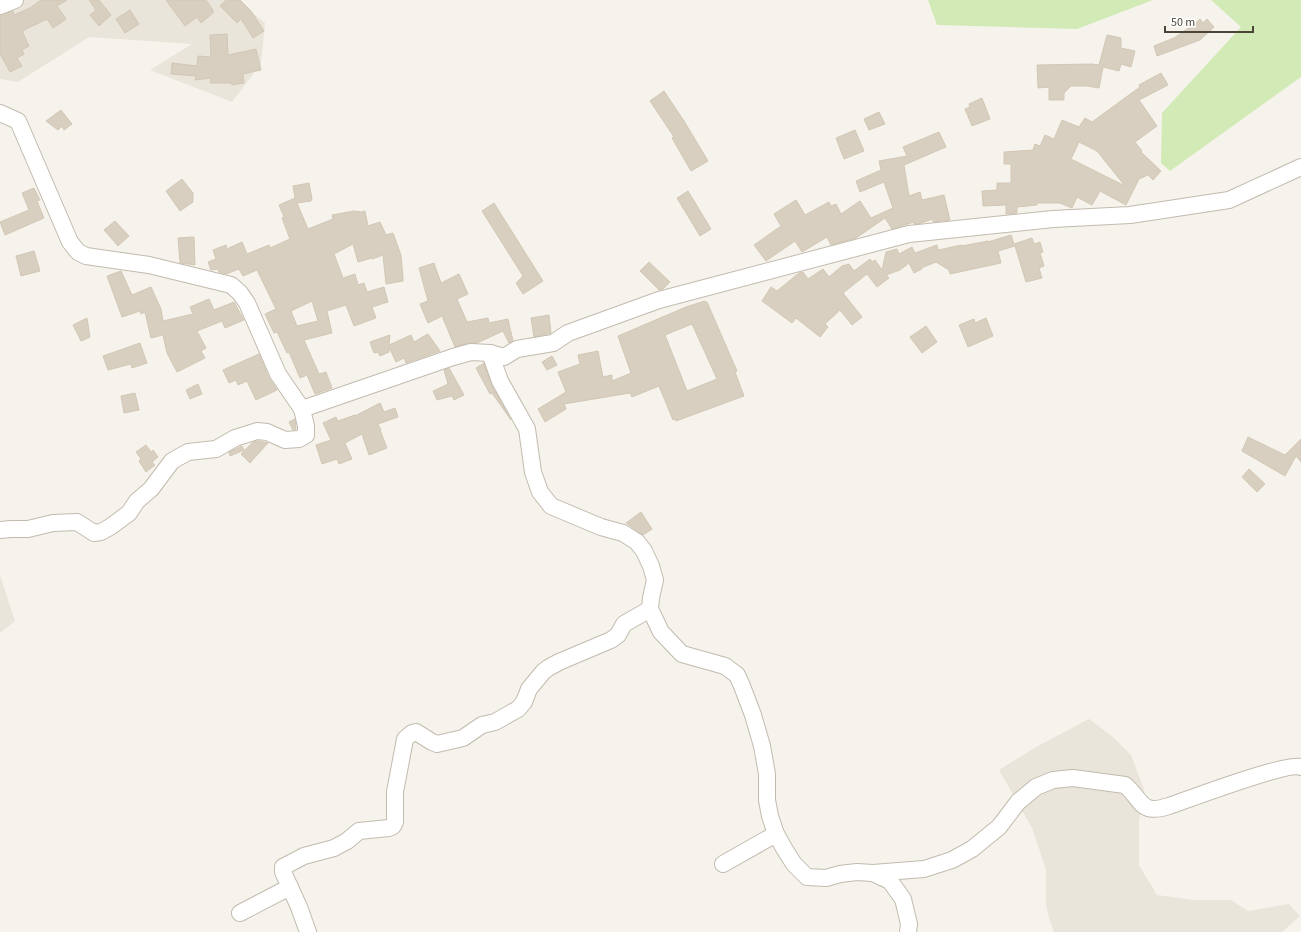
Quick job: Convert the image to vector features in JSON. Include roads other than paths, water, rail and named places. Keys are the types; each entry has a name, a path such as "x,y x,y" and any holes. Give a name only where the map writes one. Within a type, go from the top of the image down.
{"street":[{"path":"0,6 15,0"},
{"path":"0,113 18,121 70,242 78,252 86,256 149,265 231,286 240,293 247,303 278,374 302,409 306,426 306,435 299,439 285,440 267,432 257,430 235,438 216,448 188,452 172,461 151,489 137,501 129,513 101,532 94,533 77,522 53,523 28,529 0,530"},
{"path":"302,409 453,357 471,352 490,353 504,357 517,349 553,343 568,333 658,300 909,234 1053,219 1130,215 1229,200 1301,167"},
{"path":"490,353 500,380 526,429 533,472 540,492 551,506 600,528 623,533 637,542 644,551 651,566 655,580 650,609 661,632 682,654 725,666 737,675 753,715 762,746 767,774 770,816 776,834 794,864 806,877 826,878 840,874 857,872 873,873 924,869 952,860 972,849 999,827 1018,802 1036,787 1053,780 1073,778 1125,785 1140,802 1152,810 1169,806 1274,770 1292,766 1301,767"},
{"path":"308,932 300,907 283,872 283,867 304,856 334,848 347,841 359,831 389,828 394,825 395,792 400,769 403,743 407,737 414,732 418,732 432,742 440,743 463,738 482,725 501,719 524,702 529,689 548,668 611,640 618,635 624,624 650,609"},
{"path":"723,864 776,834"},
{"path":"873,873 890,881 903,899 909,924 908,932"},
{"path":"240,913 290,886"}]}
